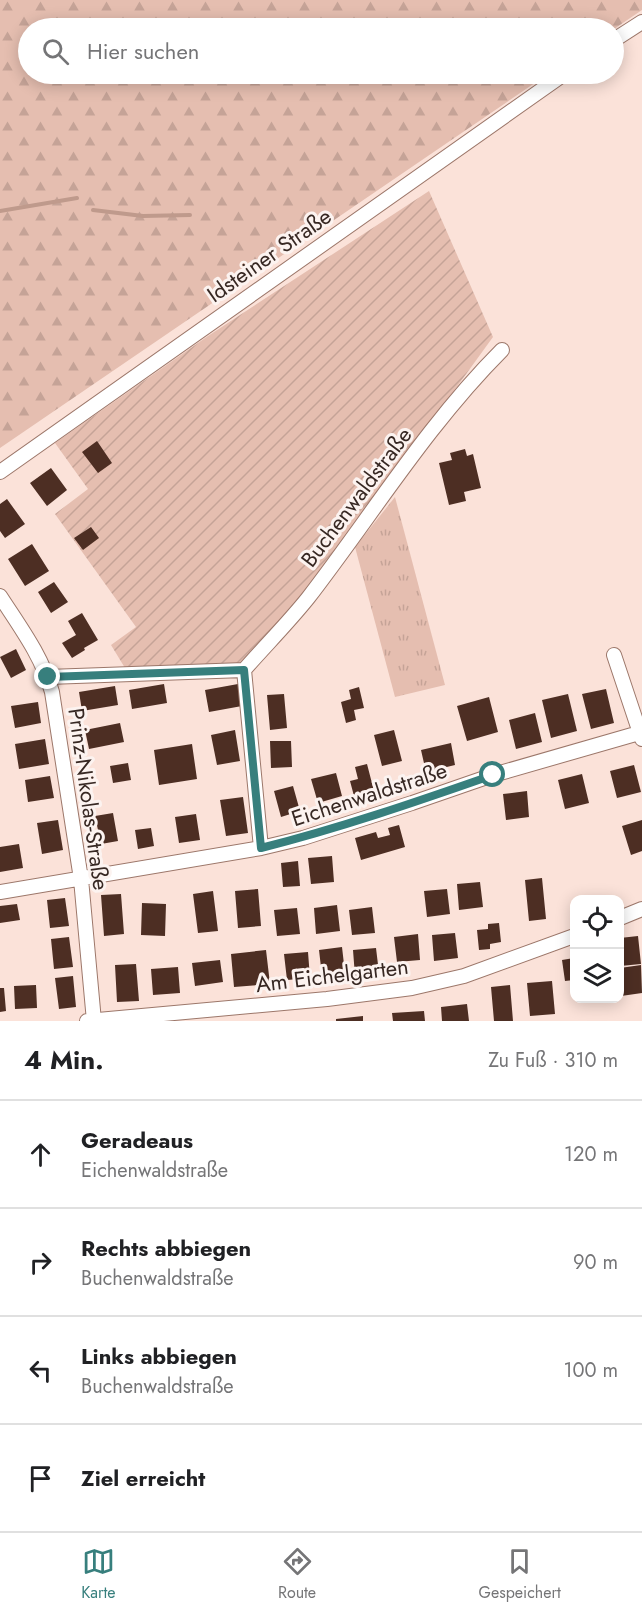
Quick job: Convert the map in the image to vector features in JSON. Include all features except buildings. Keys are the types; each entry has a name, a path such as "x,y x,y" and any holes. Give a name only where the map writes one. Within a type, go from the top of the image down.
{"street":[{"path":"624,34 642,22"},
{"name":"Idsteiner Straße","path":"0,472 550,84"},
{"name":"Buchenwaldstraße","path":"244,670 307,600 435,426 471,381 502,350"},
{"name":"Prinz-Nikolas-Straße","path":"0,596 30,642 48,677 81,879 94,1021"},
{"path":"614,656 640,736"},
{"path":"48,677 244,670 261,848"},
{"name":"Eichenwaldstraße","path":"0,892 261,848 303,838 493,775 640,736"},
{"path":"624,916 642,909"},
{"name":"Am Eichelgarten","path":"87,1021 327,999 412,988 464,976 570,937"}],"green space":[{"path":"0,0 642,0 642,10 624,22 624,18 18,18 18,84 533,84 0,448"},
{"path":"429,191 493,337 302,600 239,666 125,668 111,645 136,627 55,514 88,489 55,443 208,336"},
{"path":"395,497 445,685 395,697 355,547"}],"waterway":[{"path":"0,211 77,198"},
{"path":"93,210 143,216 190,215"}],"route":[{"path":"48,677 244,670 261,848 303,838 493,775"}]}
